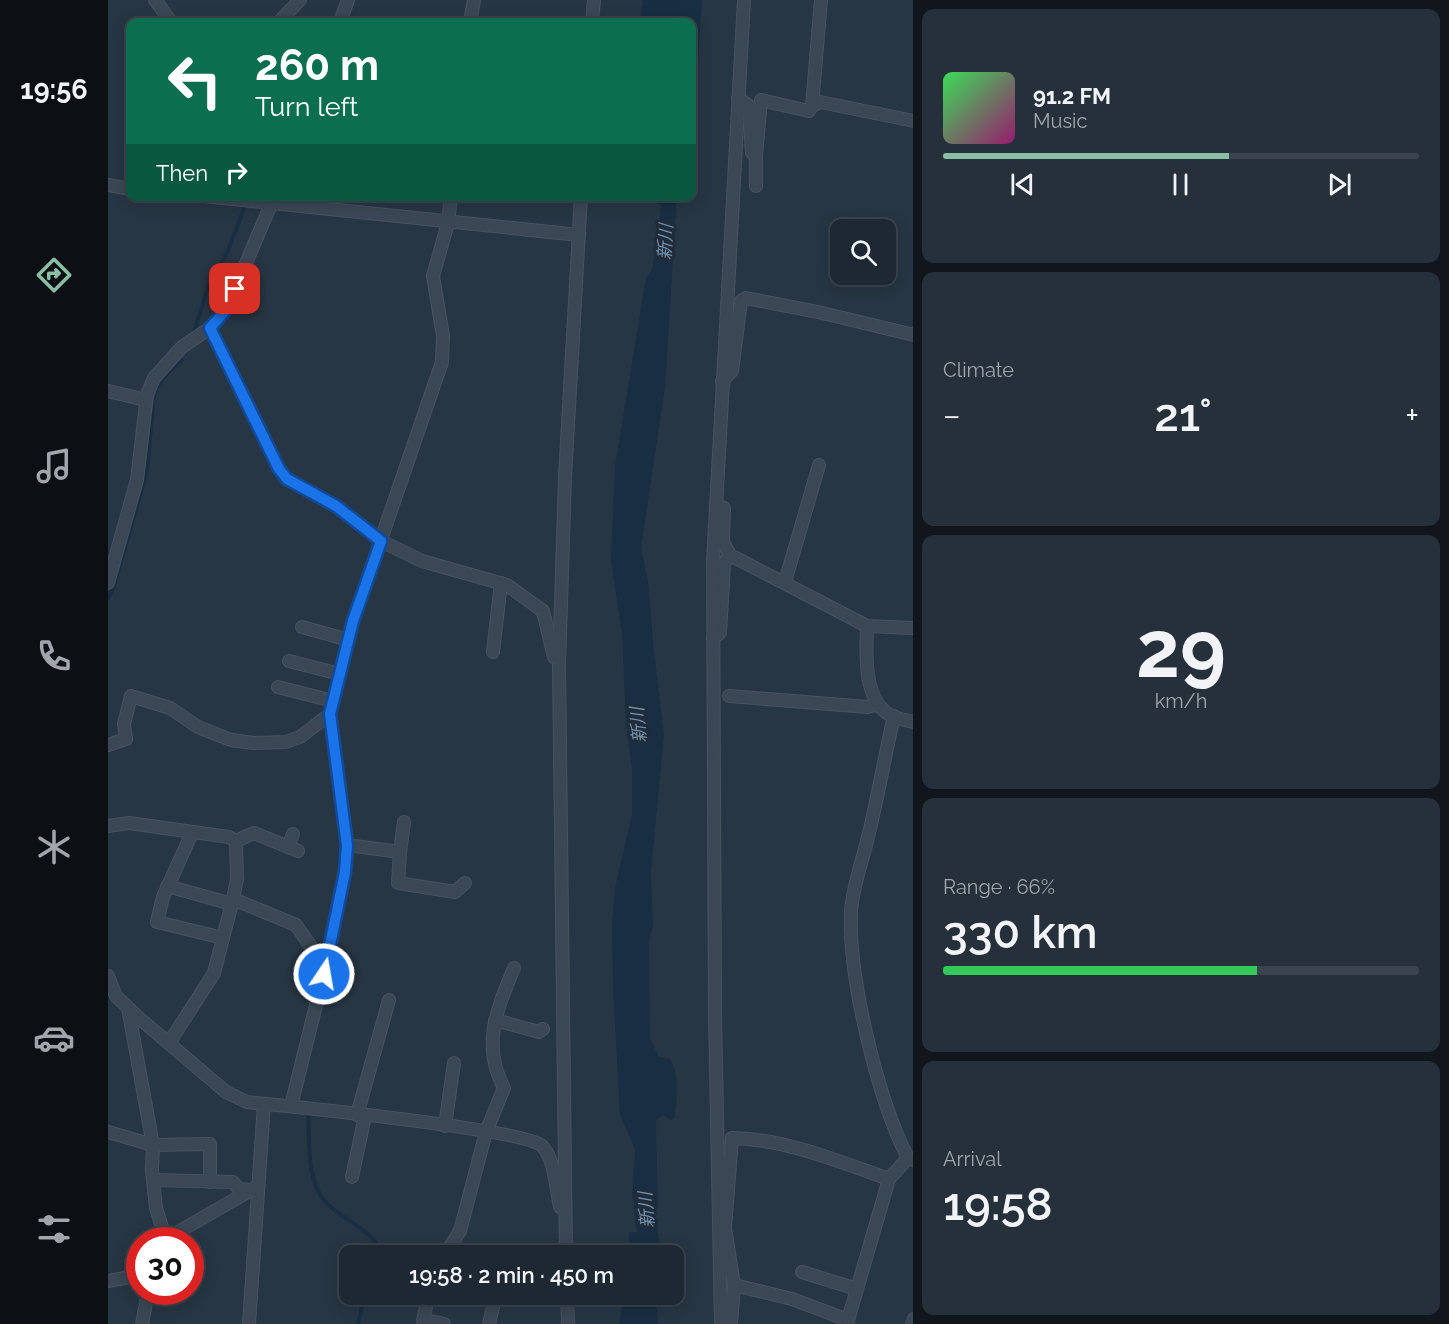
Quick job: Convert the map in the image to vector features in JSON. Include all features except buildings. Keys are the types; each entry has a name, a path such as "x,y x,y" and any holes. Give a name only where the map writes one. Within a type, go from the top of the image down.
{"street":[{"path":"155,0 168,18"},
{"path":"283,18 300,0"},
{"path":"341,18 348,0"},
{"path":"471,18 474,0"},
{"path":"592,18 594,0"},
{"path":"721,1324 712,562 744,0"},
{"path":"756,186 761,100 801,111 809,111 812,106 821,0"},
{"path":"738,98 749,106 752,153 756,156"},
{"path":"812,106 820,102 913,121"},
{"path":"108,185 126,188"},
{"path":"108,583 137,480 146,400 154,378 182,347 210,328 226,310 275,201"},
{"path":"283,201 448,223 579,235"},
{"path":"291,1106 325,967 345,872 347,845 332,707 348,640 442,362 443,336 433,276 448,223 450,201"},
{"path":"566,1245 559,666 565,477 581,201"},
{"path":"722,381 732,371 741,301 746,298 818,312 913,335"},
{"path":"210,328 279,469 287,479 336,506 381,541 422,561 507,585 543,611 548,620 553,654 559,666"},
{"path":"108,391 146,400"},
{"path":"785,582 819,465"},
{"path":"717,479 724,489 723,542 730,555 867,626 912,624"},
{"path":"712,639 720,633 724,563 730,555"},
{"path":"493,652 501,583"},
{"path":"867,626 866,654 874,701 894,716 913,722"},
{"path":"302,627 348,640"},
{"path":"289,661 340,674"},
{"path":"278,687 332,707"},
{"path":"108,745 126,739 124,724 131,696 170,708 198,727 231,740 253,743 286,742 300,737 332,707"},
{"path":"729,696 868,707 878,704"},
{"path":"734,1285 792,1299 848,1320 889,1179 911,1159 884,1096 871,1051 855,972 851,912 856,873 866,845 894,716"},
{"path":"404,822 398,883 455,892 465,883"},
{"path":"108,826 129,823 229,837 236,840 254,833 293,849 293,834"},
{"path":"192,833 167,886 157,922 223,938"},
{"path":"169,1043 214,974 237,879 236,840"},
{"path":"347,845 400,852"},
{"path":"167,886 233,901 296,925 325,967"},
{"path":"451,1245 460,1231 486,1132 504,1088 495,1071 492,1056 495,1020 514,968"},
{"path":"108,976 116,996 128,1008 226,1092 247,1102 445,1126 530,1140 541,1146 549,1156 562,1214 566,1218"},
{"path":"352,1177 361,1115 389,1000"},
{"path":"128,1008 153,1145 156,1208 162,1227"},
{"path":"495,1020 539,1032 543,1029"},
{"path":"445,1126 454,1063"},
{"path":"249,1324 255,1188 264,1104"},
{"path":"108,1132 153,1145 210,1144 210,1182"},
{"path":"731,1324 734,1285 726,1228 732,1138 756,1138 796,1147 889,1179"},
{"path":"153,1180 233,1182 240,1189 255,1188"},
{"path":"188,1227 255,1188"},
{"path":"802,1272 857,1289"},
{"path":"108,1281 126,1278"},
{"path":"142,1324 146,1305"},
{"path":"426,1305 423,1320 444,1324"},
{"path":"489,1324 493,1305"},
{"path":"567,1305 568,1324"}],"water":[{"path":"642,0 702,0 696,93 696,18 641,18"},
{"path":"655,201 677,201 665,387 641,548 648,581 664,735 651,872 653,926 649,940 650,1038 659,1057 670,1059 675,1072 677,1088 674,1119 670,1120 663,1115 656,1120 658,1208 655,1211 638,1210 632,1197 635,1149 620,1115 612,926 615,888 632,814 632,770 626,722 622,634 611,560 615,466 646,278 652,270 661,206"},
{"path":"642,1220 651,1220 651,1232 658,1232 657,1245 629,1245 629,1232 641,1232"},
{"path":"622,1305 657,1305 658,1324 619,1324"}],"waterway":[{"path":"212,277 227,253 246,203"},
{"path":"193,335 209,284"},
{"path":"154,399 160,382 182,360"},
{"path":"108,598 114,586 147,471 153,405"},
{"path":"308,1113 311,1169 318,1190 330,1206 362,1229 378,1245"},
{"name":"新川","path":"645,1182 649,1245"},
{"path":"358,1324 362,1305"}],"route":[{"path":"235,289 226,310 210,328 279,469 287,479 336,506 381,541 353,621 330,714 347,845 345,872 324,974"}]}
